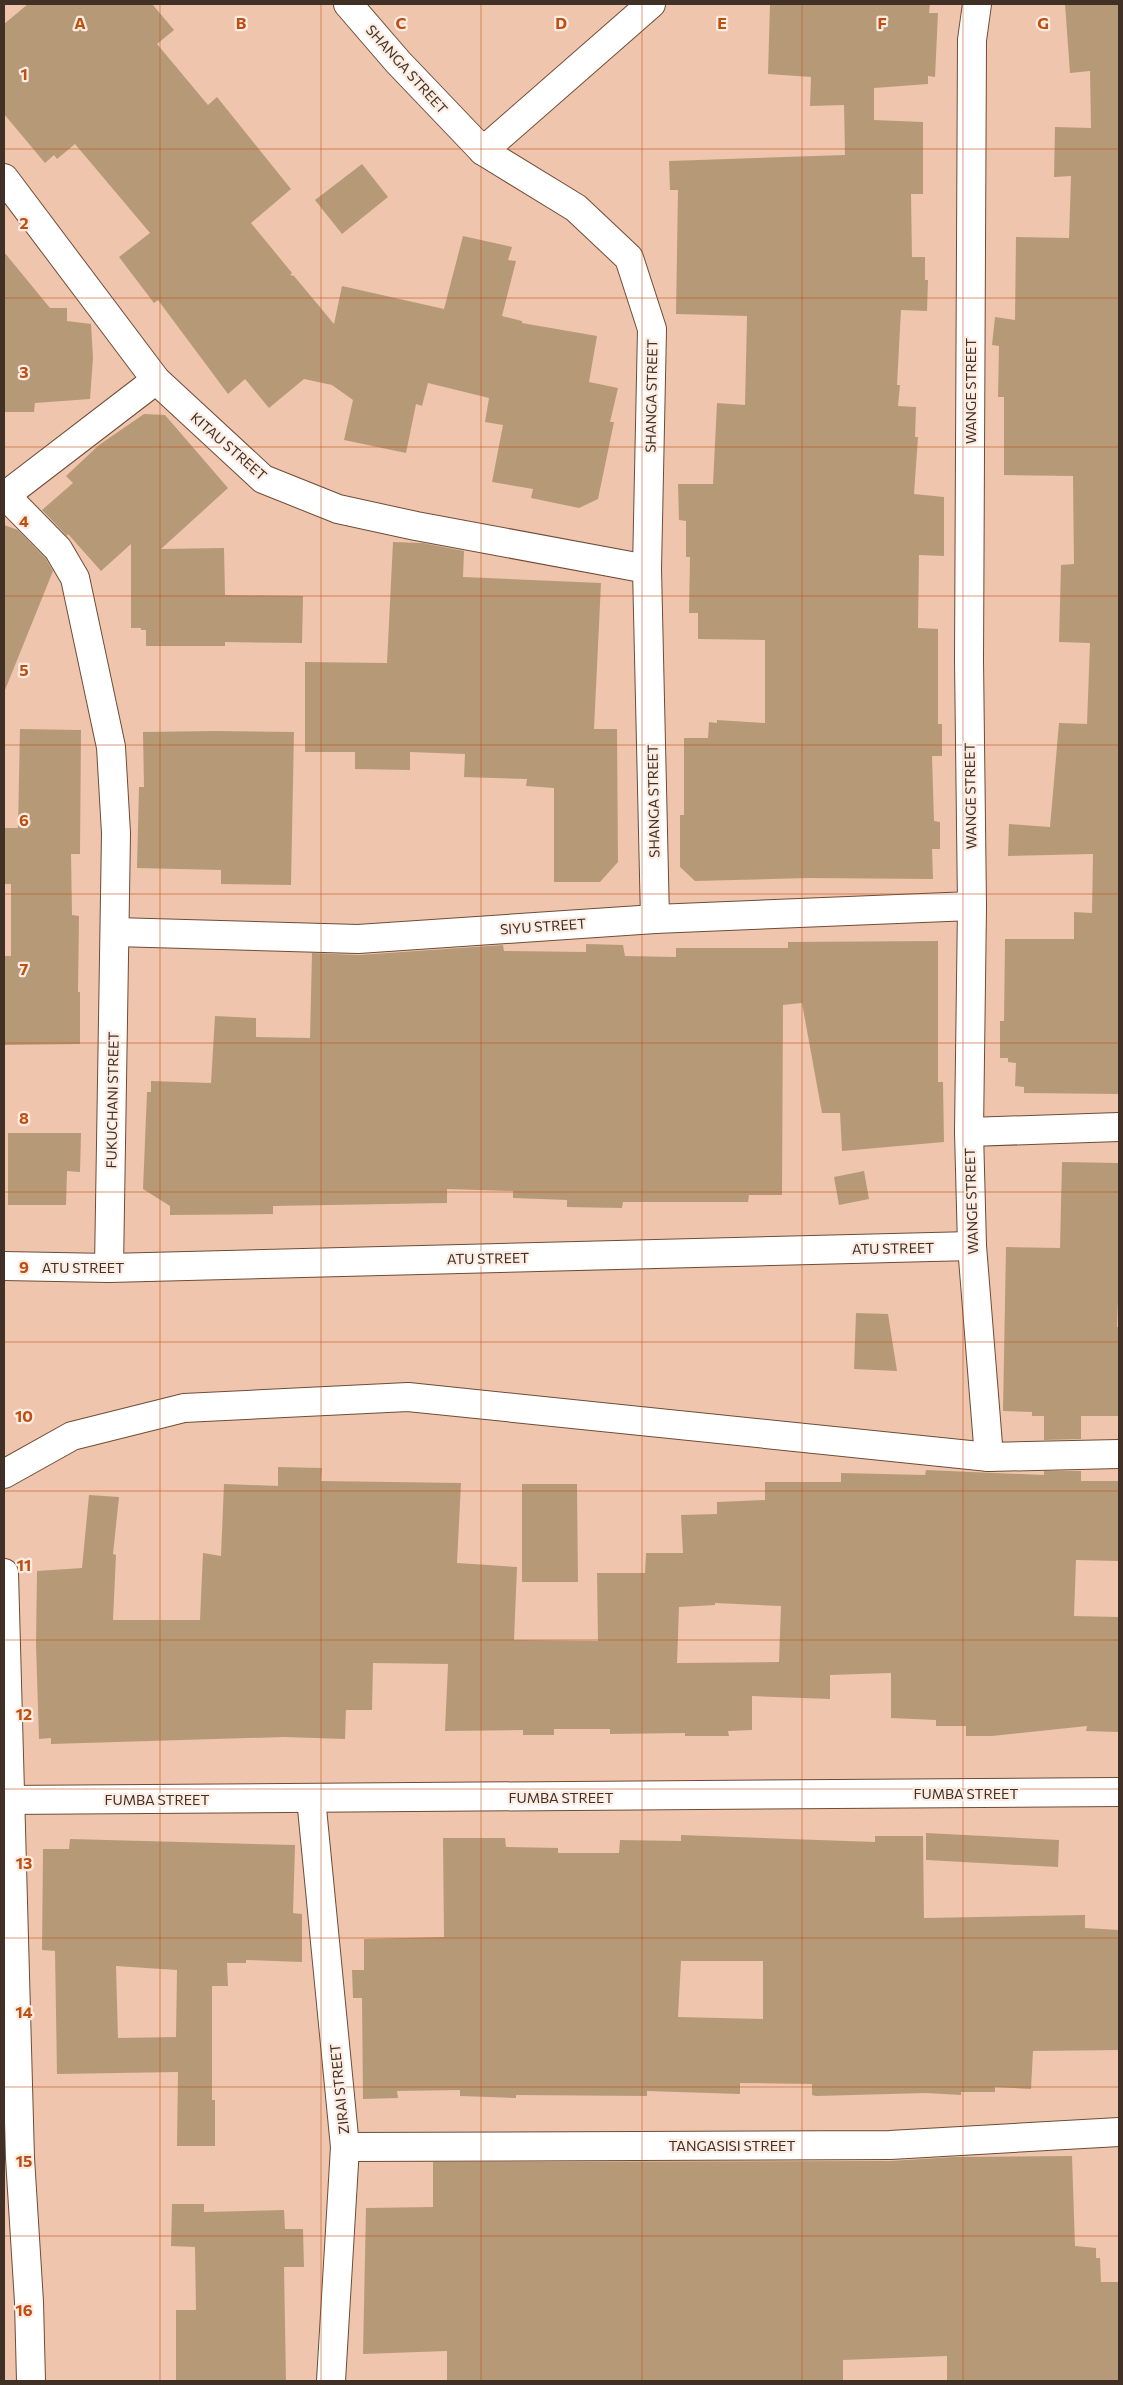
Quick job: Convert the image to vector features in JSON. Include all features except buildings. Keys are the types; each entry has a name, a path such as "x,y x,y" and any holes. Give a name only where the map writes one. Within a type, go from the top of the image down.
{"street":[{"name":"SHANGA STREET","path":"348,4 398,62 484,152 576,208 629,258 652,329 647,569 655,919"},
{"path":"484,152 651,4"},
{"name":"WANGE STREET","path":"977,4 972,40 969,650 972,906 970,1132 972,1246 989,1457"},
{"name":"KITAU STREET","path":"4,178 156,380 263,479 330,506 416,526 647,569"},
{"path":"5,495 156,380"},
{"name":"FUKUCHANI STREET","path":"5,495 58,549 75,578 111,747 116,833 109,1268"},
{"name":"SIYU STREET","path":"115,932 358,939 655,919 972,906"},
{"path":"970,1132 1119,1127"},
{"name":"ATU STREET","path":"4,1266 109,1268 972,1246"},
{"path":"4,1474 72,1436 184,1408 408,1397 989,1457 1119,1454"},
{"path":"4,1573 7,1800 20,2158 30,2302 31,2381"},
{"name":"FUMBA STREET","path":"7,1800 1119,1792"},
{"name":"ZIRAI STREET","path":"311,1798 345,2147 331,2381"},
{"name":"TANGASISI STREET","path":"345,2147 890,2145 1119,2132"}]}
